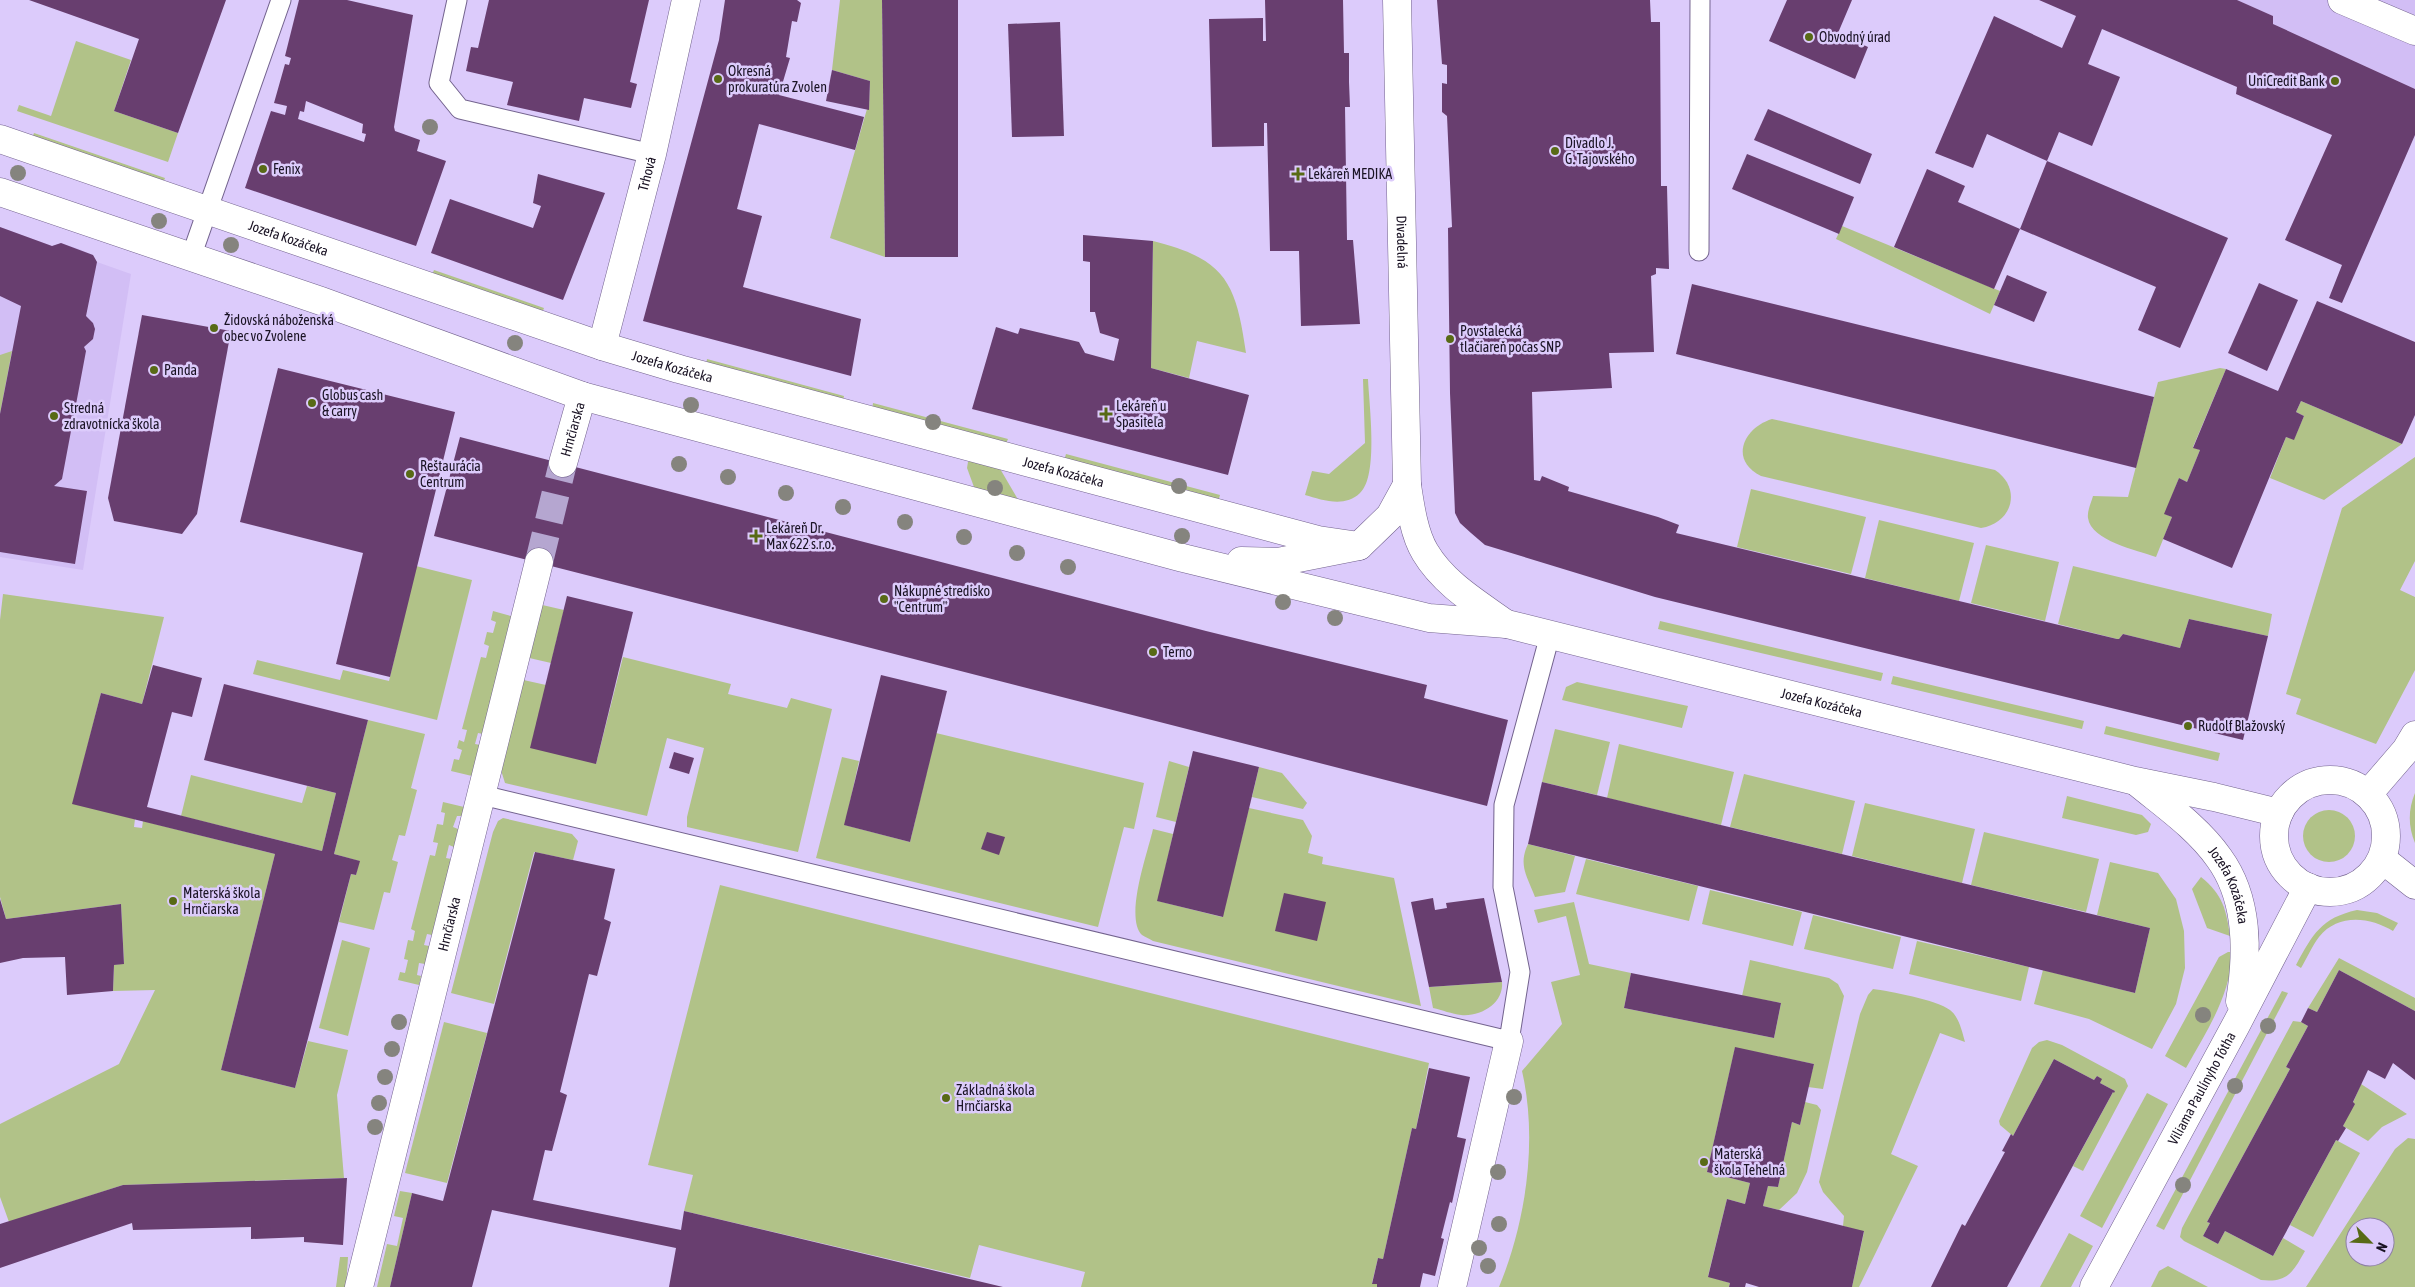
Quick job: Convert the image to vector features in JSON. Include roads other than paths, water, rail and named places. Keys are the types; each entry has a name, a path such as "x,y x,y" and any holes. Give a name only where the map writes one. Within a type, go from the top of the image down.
{"street":[{"name":"Trhová","path":"602,346 652,154 686,0"},
{"name":"Divadelná","path":"1397,0 1407,485"},
{"path":"2342,0 2415,32"},
{"name":"Jozefa Kozáčeka","path":"0,139 602,346 689,372 1282,531 1318,540 1359,546"},
{"name":"Jozefa Kozáčeka","path":"0,192 321,301 582,396 1183,558 1429,618 1507,624 2135,781 2214,797 2279,813"},
{"name":"Hrnčiarska","path":"563,464 582,396"},
{"name":"Jozefa Kozáčeka","path":"1407,485 1410,509 1424,552 1453,586 1507,624"},
{"path":"1359,546 1390,516 1407,485"},
{"name":"Jozefa Kozáčeka","path":"1183,558 1278,562 1359,546"},
{"name":"Hrnčiarska","path":"359,1287 539,562"},
{"path":"2368,794 2406,750 2415,735"},
{"path":"2336,780 2353,785 2368,794 2379,808 2386,824 2387,842 2382,859 2372,874 2359,885 2342,891 2324,892 2308,887 2293,878 2278,856 2275,848 2274,830 2279,813 2289,798 2303,787 2319,781 2336,780"},
{"name":"Jozefa Kozáčeka","path":"2135,781 2184,821 2219,858 2236,890 2245,935 2246,969 2236,1025"},
{"path":"2382,859 2415,885"},
{"name":"Viliama Paulínyho Tótha","path":"2094,1287 2236,1025 2308,887"},
{"path":"1452,1287 1509,1040"}],"lane":[{"path":"191,257 281,0"},
{"path":"458,0 439,83 460,110 652,154"},
{"path":"1699,251 1700,0"},
{"path":"482,795 1509,1040 1520,972 1504,887 1504,806 1550,635"}],"tunnel":[{"path":"539,562 563,463"}],"place":[{"name":"Obvodný úrad","path":"1809,37"},
{"name":"Okresná prokuratúra Zvolen","path":"718,79"},
{"name":"UniCredit Bank","path":"2335,81"},
{"name":"Divadlo J. G. Tajovského","path":"1555,151"},
{"name":"Fenix","path":"263,169"},
{"name":"Lekáreň MEDIKA","path":"1298,174"},
{"name":"Židovská náboženská obec vo Zvolene","path":"214,328"},
{"name":"Povstalecká tlačiareň počas SNP","path":"1450,339"},
{"name":"Panda","path":"154,370"},
{"name":"Globus cash & carry","path":"312,403"},
{"name":"Lekáreň u Spasiteľa","path":"1106,414"},
{"name":"Stredná zdravotnícka škola","path":"54,416"},
{"name":"Reštaurácia Centrum","path":"410,474"},
{"name":"Lekáreň Dr. Max 622 s.r.o.","path":"756,536"},
{"name":"Nákupné stredisko \"Centrum\"","path":"884,599"},
{"name":"Terno","path":"1153,652"},
{"name":"Rudolf Blažovský","path":"2188,726"},
{"name":"Materská škola Hrnčiarska","path":"173,901"},
{"name":"Základná škola Hrnčiarska","path":"946,1098"},
{"name":"Materská škola Tehelná","path":"1704,1162"}]}
